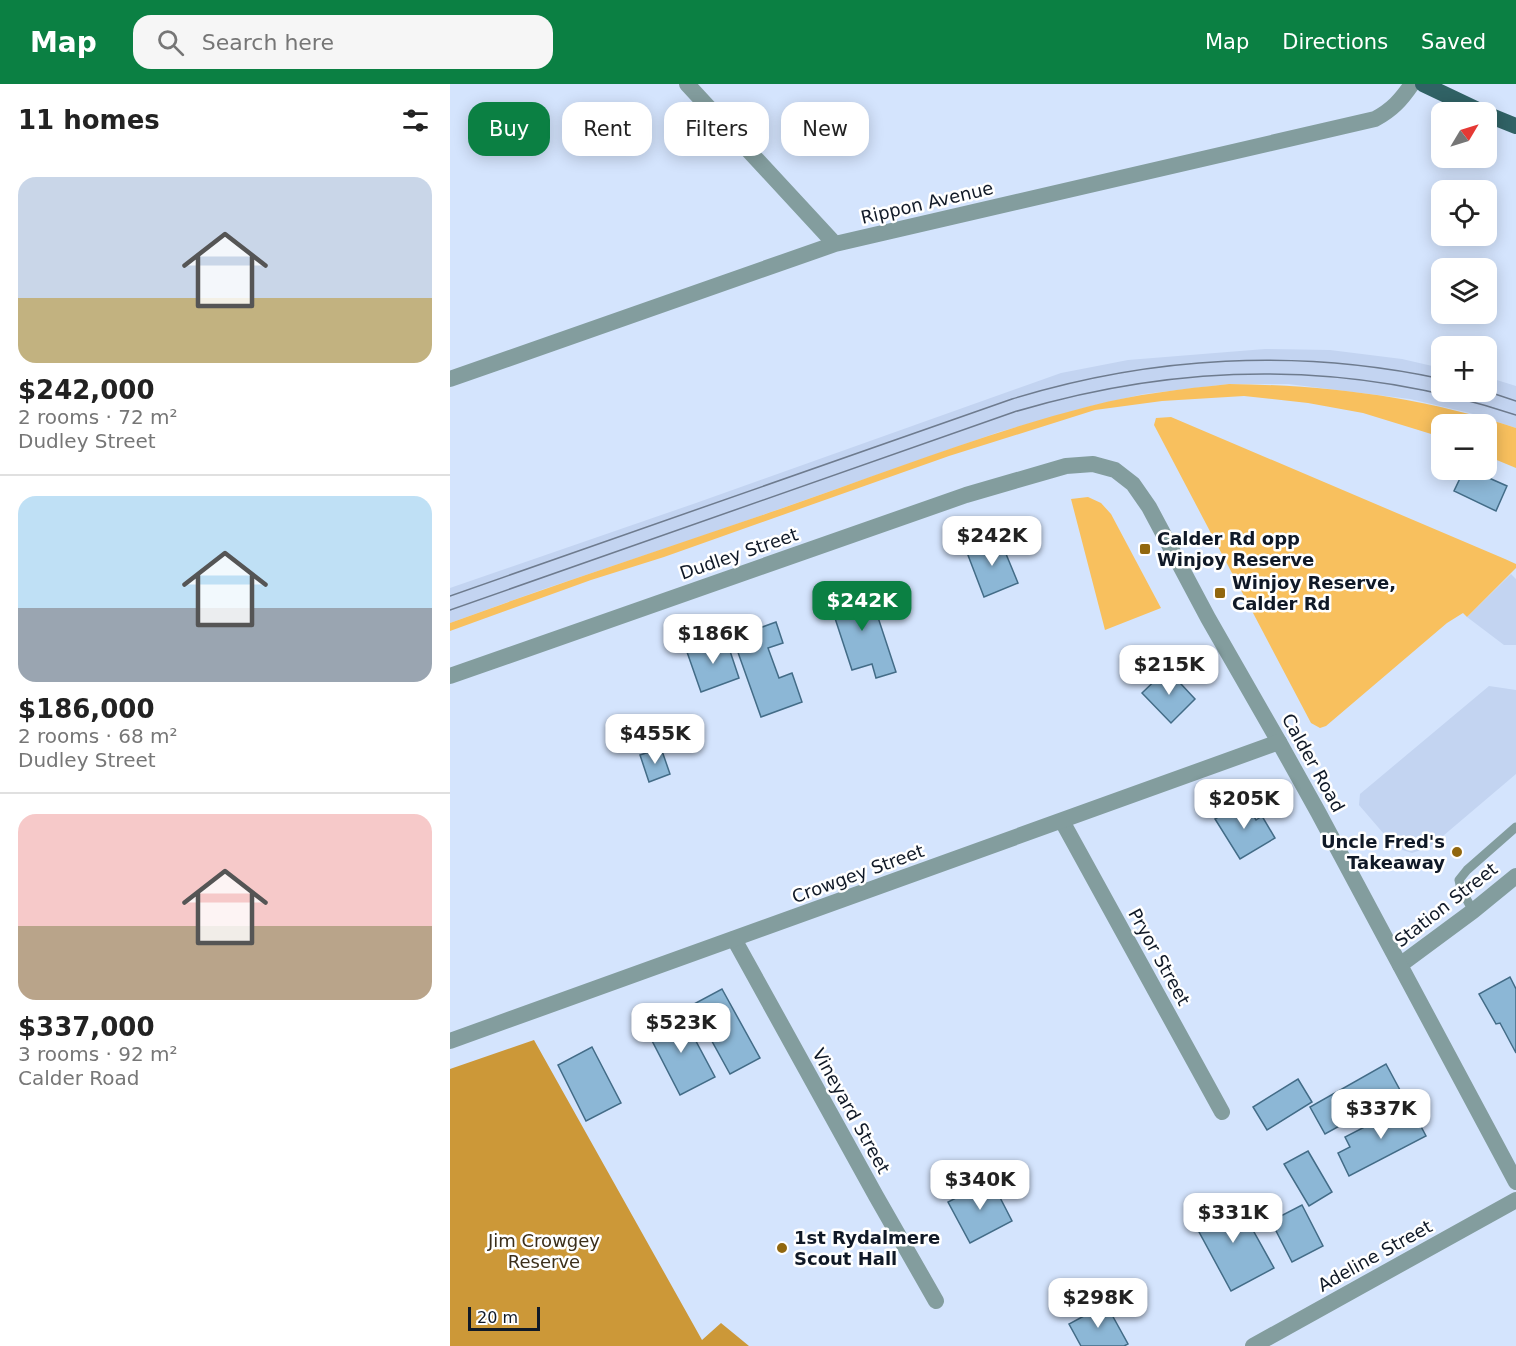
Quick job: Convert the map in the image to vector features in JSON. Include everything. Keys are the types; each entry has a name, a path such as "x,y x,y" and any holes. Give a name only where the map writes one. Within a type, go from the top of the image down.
{"main road":[{"path":"1423,84 1461,102"},
{"path":"1497,118 1516,126"}],"street":[{"path":"687,84 835,244"},
{"name":"Rippon Avenue","path":"450,379 835,244 1375,119 1389,112 1400,102 1412,84"},
{"name":"Calder Road","path":"1042,472 1066,466 1093,464 1114,470 1133,484 1149,507 1208,618 1279,742 1516,1182"},
{"name":"Dudley Street","path":"450,676 966,495 1042,472"},
{"name":"Crowgey Street","path":"450,1041 1279,742"},
{"name":"Pryor Street","path":"1062,821 1222,1112"},
{"name":"Station Street","path":"1400,965 1516,876"},
{"name":"Vineyard Street","path":"734,939 936,1301"},
{"name":"Adeline Street","path":"1253,1346 1516,1200"}],"lane":[{"path":"1473,911 1461,889 1459,880 1467,870 1516,827"}],"shaded area":[{"path":"1265,349 1330,350 1402,359 1431,366 1431,402 1497,402 1497,380 1516,386 1516,428 1497,422 1497,414 1473,414 1410,399 1288,384 1229,384 1144,394 1091,406 999,432 450,623 450,588 1061,373 1128,360"},
{"path":"1229,384 1303,387 1374,395 1468,414 1431,414 1431,434 1363,413 1308,403 1244,396 1162,401 1095,410 949,456 450,631 450,623 491,608 1012,428 1090,406 1176,390"},
{"path":"1171,417 1505,559 1516,564 1516,568 1467,617 1463,613 1447,623 1326,726 1320,728 1311,723 1154,425 1156,418"},
{"path":"1497,422 1516,428 1516,468 1497,460"},
{"path":"1088,497 1101,503 1111,514 1161,608 1105,630 1071,499"},
{"path":"1511,574 1516,579 1516,645 1504,645 1467,617"},
{"path":"1489,686 1516,690 1516,774 1430,847 1412,853 1396,848 1359,805 1360,794"}],"green space":[{"name":"Jim Crowgey Reserve","path":"534,1040 702,1340 721,1323 749,1346 450,1346 450,1069"}],"building":[{"path":"1459,480 1494,480 1507,486 1496,511 1454,491"},
{"path":"999,537 1018,583 984,597 966,550"},
{"path":"868,587 896,672 876,678 872,664 852,670 829,600"},
{"path":"754,622 757,629 776,622 783,643 768,648 779,678 792,673 802,702 761,717 730,630"},
{"path":"726,639 739,678 701,692 687,652"},
{"path":"1167,669 1195,699 1171,723 1142,693"},
{"path":"661,748 670,774 649,782 640,755"},
{"path":"1244,801 1256,820 1262,816 1275,838 1240,859 1215,819"},
{"path":"1510,977 1516,989 1516,1053 1500,1023 1496,1024 1479,994"},
{"path":"722,989 760,1058 730,1074 692,1005"},
{"path":"681,1013 715,1077 680,1095 647,1031"},
{"path":"592,1047 621,1103 586,1121 558,1065"},
{"path":"1386,1064 1401,1092 1325,1134 1310,1107"},
{"path":"1298,1079 1312,1102 1267,1130 1253,1107"},
{"path":"1409,1104 1426,1136 1349,1176 1338,1153 1350,1147 1345,1137"},
{"path":"1308,1151 1332,1192 1309,1206 1284,1164"},
{"path":"991,1180 1012,1221 970,1243 948,1202"},
{"path":"1234,1196 1274,1268 1231,1291 1192,1219"},
{"path":"1302,1205 1323,1246 1292,1262 1271,1221"},
{"path":"1106,1304 1128,1344 1124,1346 1081,1346 1069,1324"}],"tram line":[{"path":"450,596 1012,399 1118,373 1226,361 1280,360 1388,369 1431,377"},
{"path":"450,610 1014,412 1077,396 1140,384 1202,376 1265,374 1328,377 1391,384 1454,397 1516,415"},
{"path":"1497,395 1516,401"}],"place":[{"name":"Calder Rd opp Winjoy Reserve","path":"1145,549"},
{"name":"Winjoy Reserve, Calder Rd","path":"1220,593"},
{"name":"Uncle Fred's Takeaway","path":"1457,852"},
{"name":"1st Rydalmere Scout Hall","path":"782,1248"}]}
